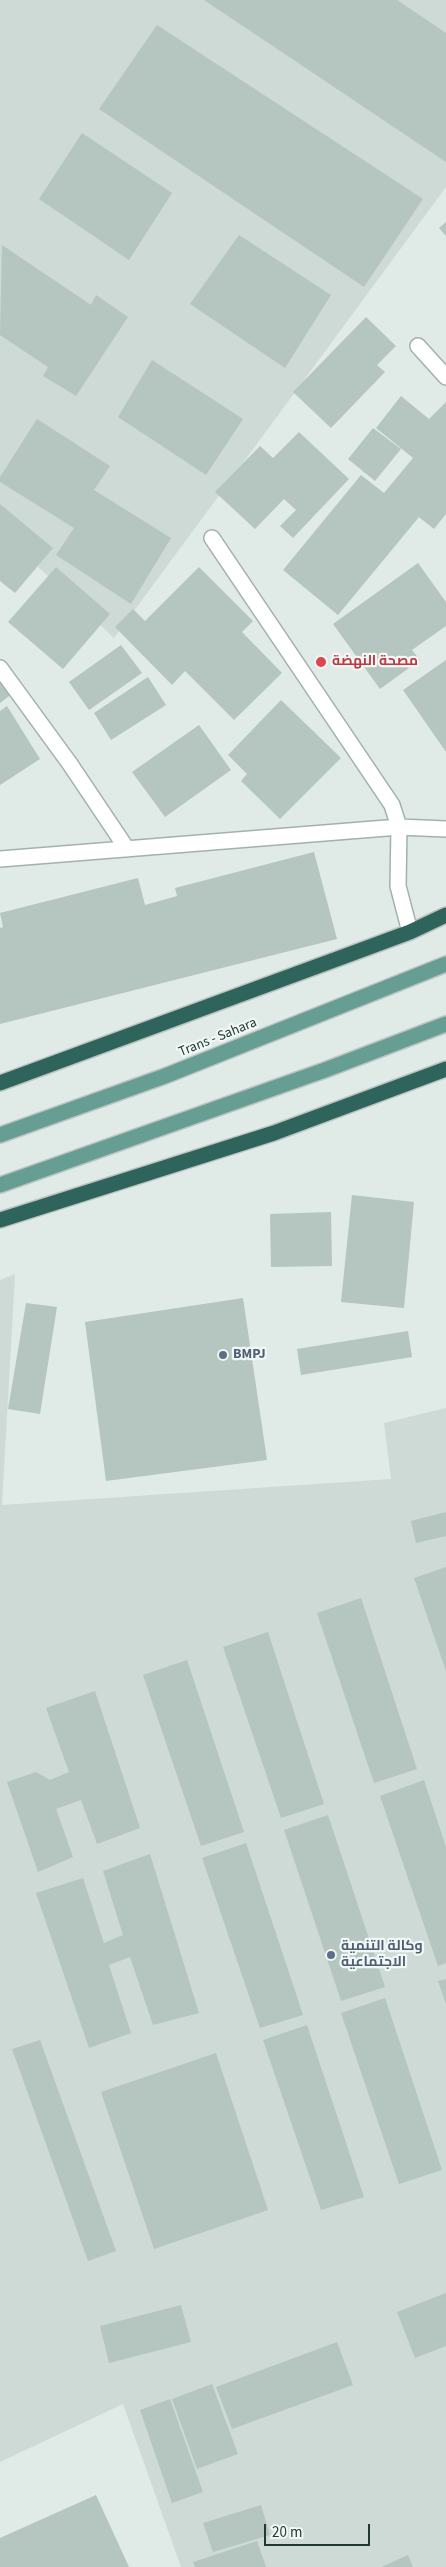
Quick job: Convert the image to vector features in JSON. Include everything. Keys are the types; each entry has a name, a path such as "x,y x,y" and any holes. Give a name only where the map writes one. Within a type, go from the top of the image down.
{"highway":[{"path":"0,1083 410,932 446,914"},
{"path":"0,1220 274,1133 444,1072"}],"main road":[{"name":"Trans - Sahara","path":"0,1135 165,1076 446,964"},
{"path":"0,1185 325,1070 446,1024"}],"street":[{"path":"418,346 446,377"},
{"path":"212,538 388,798 395,812 399,827 398,886 410,932"},
{"path":"0,668 70,764 127,849"},
{"path":"0,859 399,827 446,829"}],"shaded area":[{"path":"0,0 446,0 446,187 114,638 0,531"},
{"path":"15,1274 2,1505 391,1479 384,1423 446,1408 446,2567 181,2567 123,2404 0,2462 0,1280"}],"building":[{"path":"204,0 397,0 446,33 446,162"},
{"path":"157,25 423,199 364,287 99,109"},
{"path":"82,133 172,193 129,260 39,199"},
{"path":"446,222 446,236 439,228"},
{"path":"239,235 331,295 285,368 190,304"},
{"path":"2,245 91,305 96,295 128,317 76,396 43,376 48,367 0,335"},
{"path":"366,317 396,346 377,365 385,372 331,428 293,392"},
{"path":"152,360 243,419 206,475 118,417"},
{"path":"401,396 429,419 446,402 446,514 434,529 419,517 338,615 283,570 361,475 384,493 413,458 376,428"},
{"path":"37,419 110,466 94,490 171,538 131,604 56,555 74,528 0,482 0,477"},
{"path":"373,428 401,449 375,481 348,459"},
{"path":"299,432 349,479 293,538 280,526 296,510 284,499 255,529 215,492 260,446 273,458"},
{"path":"0,504 53,548 15,593 0,581"},
{"path":"418,563 446,602 446,626 412,650 420,660 380,689 333,624"},
{"path":"56,567 110,614 63,669 8,622"},
{"path":"199,567 253,621 242,632 282,673 234,720 185,671 172,685 115,627 133,609 145,621"},
{"path":"121,645 142,673 89,710 69,682"},
{"path":"446,660 446,752 403,690"},
{"path":"0,677 13,693 0,703"},
{"path":"148,677 166,705 111,740 94,713"},
{"path":"281,700 341,758 280,819 241,781 247,774 228,755"},
{"path":"7,706 40,759 0,785 0,711"},
{"path":"199,725 231,770 165,817 132,772"},
{"path":"314,852 337,939 0,1024 0,928 3,927 0,913 138,878 145,905 177,896 175,888"},
{"path":"352,1195 414,1202 404,1308 341,1302"},
{"path":"331,1212 332,1266 271,1267 270,1214"},
{"path":"243,1298 267,1460 106,1481 85,1322"},
{"path":"26,1303 57,1307 40,1414 8,1409"},
{"path":"408,1331 412,1357 301,1375 297,1349"},
{"path":"446,1512 446,1536 416,1543 411,1521"},
{"path":"446,1567 446,1671 414,1578"},
{"path":"361,1598 417,1769 374,1783 317,1613"},
{"path":"268,1632 324,1804 281,1818 223,1647"},
{"path":"187,1660 244,1832 201,1846 143,1675"},
{"path":"95,1691 140,1828 97,1844 81,1800 56,1809 73,1857 38,1872 7,1782 36,1772 50,1780 69,1772 46,1708"},
{"path":"424,1780 446,1847 446,1963 438,1966 380,1796"},
{"path":"328,1815 385,1987 341,2001 284,1830"},
{"path":"246,1843 303,2015 260,2028 202,1858"},
{"path":"150,1854 199,2013 153,2025 130,1957 109,1965 131,2033 89,2048 36,1893 83,1878 104,1943 123,1935 103,1871"},
{"path":"446,1979 446,2004 438,1981"},
{"path":"385,1998 442,2170 399,2184 341,2013"},
{"path":"307,2025 364,2197 321,2210 263,2040"},
{"path":"40,2040 116,2251 88,2261 12,2049"},
{"path":"216,2053 268,2210 154,2249 101,2092"},
{"path":"446,2293 446,2346 415,2358 397,2312"},
{"path":"181,2305 191,2342 109,2363 100,2326"},
{"path":"337,2342 353,2385 232,2429 216,2387"},
{"path":"212,2384 238,2454 197,2469 172,2399"},
{"path":"170,2399 203,2492 172,2503 140,2410"},
{"path":"96,2495 129,2567 0,2567 0,2538"},
{"path":"261,2505 270,2535 213,2552 203,2523"},
{"path":"257,2541 266,2567 195,2567 193,2562"},
{"path":"408,2555 413,2567 381,2567"}],"place":[{"name":"مصحة النهضة","path":"321,662"},
{"name":"BMPJ","path":"223,1355"},
{"name":"وكالة التنمية الاجتماعية","path":"331,1955"}]}
